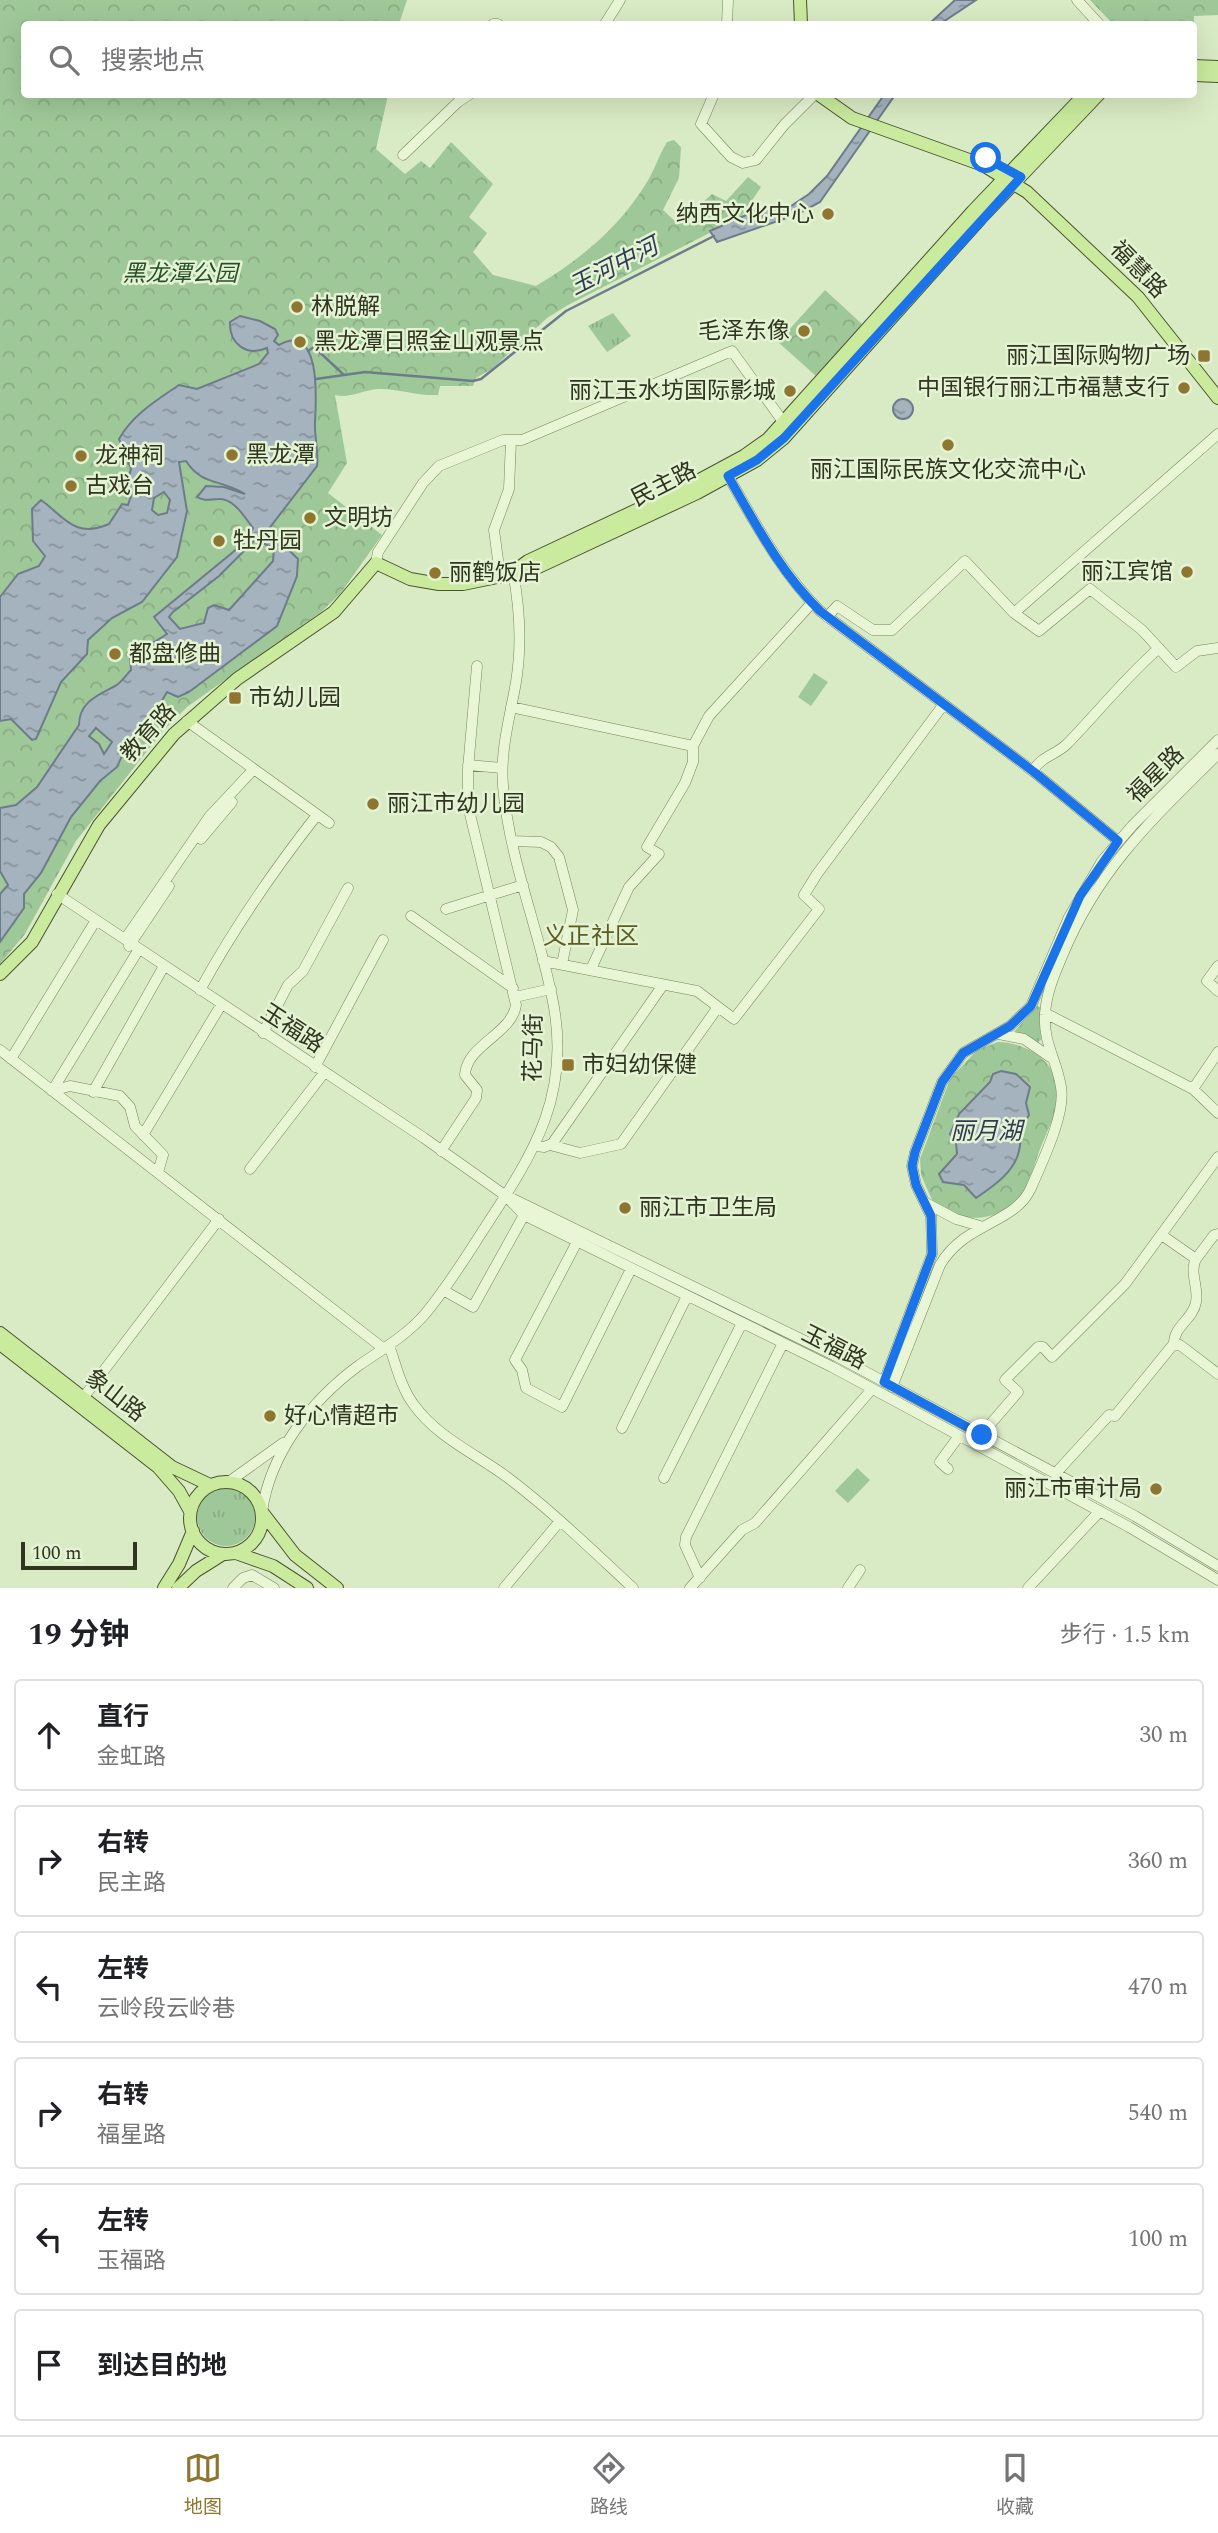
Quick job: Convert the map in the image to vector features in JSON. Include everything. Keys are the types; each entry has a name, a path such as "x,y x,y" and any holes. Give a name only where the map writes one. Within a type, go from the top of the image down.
{"main road":[{"path":"800,0 801,21"},
{"path":"808,0 809,21"},
{"path":"1197,66 1218,67"},
{"path":"1197,75 1218,76"},
{"path":"823,98 903,132 986,158 1013,177"},
{"path":"834,98 844,109"},
{"name":"民主路","path":"376,562 410,579 439,584 463,584 532,570 757,460 784,438 1082,98"},
{"name":"民主路","path":"506,574 528,561 649,506 760,446 1013,177 1095,98"},
{"name":"福慧路","path":"1013,177 1144,291 1218,385"},
{"name":"福慧路","path":"1013,177 1139,297 1218,398"},
{"name":"教育路","path":"0,974 32,942 57,894 113,806 187,721 236,679 334,612 376,562"},
{"name":"象山路","path":"0,1333 173,1467 210,1485"},
{"name":"象山路","path":"0,1345 158,1467 179,1491 190,1511"},
{"path":"164,1588 180,1564 192,1531 190,1511 199,1493 210,1485 230,1481 248,1489 295,1555 337,1588"},
{"path":"178,1588 196,1571 256,1538 261,1526 262,1512"},
{"path":"192,1531 205,1547 264,1561 307,1588"}],"street":[{"path":"607,21 620,0"},
{"path":"727,21 728,0"},
{"path":"1077,0 1096,21"},
{"path":"403,155 464,98"},
{"path":"712,98 701,124 731,157 743,163 756,160 784,125 812,98"},
{"path":"376,562 378,552 433,471 503,440 541,432 732,351 784,423"},
{"path":"1014,613 1218,434"},
{"name":"花马街","path":"230,1481 262,1461 291,1436 340,1381 416,1323 443,1290 506,1196 536,1146 548,1114 557,1060 557,1030 551,989 512,841 502,768 520,624 520,606 506,574 494,530 511,479 510,440"},
{"path":"728,476 767,544 812,603 1032,771 1118,841"},
{"path":"827,617 837,606 873,630 892,630 965,561 1014,613 1039,631 1090,589 1142,630 1176,667 1197,651 1218,648"},
{"path":"591,969 629,887 659,854 647,847 685,783 694,762 694,746 719,702 812,603"},
{"path":"1032,771 1043,758 1065,746 1125,678 1159,648"},
{"path":"441,1151 476,1098 477,1090 465,1075 465,1069 486,1042 513,1017 514,992 470,819 468,765 477,666"},
{"path":"543,961 697,991 734,1019 819,909 804,895 832,851 944,704"},
{"path":"511,707 694,746"},
{"path":"187,721 252,774 329,823"},
{"name":"福星路","path":"888,1384 932,1254 933,1225 914,1179 913,1158 942,1082 963,1053 1018,1020 1036,999 1069,917 1092,876 1118,841 1218,740"},
{"name":"福星路","path":"888,1384 940,1265 958,1241 980,1226 1009,1213 1030,1190 1062,1106 1061,1085 1051,1058 1045,1013 1059,965 1100,881 1129,843 1218,754"},
{"path":"468,765 502,768"},
{"path":"52,1091 131,945 195,846 252,774"},
{"path":"200,990 240,919 275,868 317,815"},
{"path":"512,841 541,842 551,847 559,858 573,910 562,964"},
{"path":"446,909 523,885"},
{"path":"264,1033 288,985 303,971 348,888"},
{"name":"玉福路","path":"57,894 506,1196 888,1384 1165,1533 1218,1566"},
{"path":"411,916 514,992 551,989"},
{"path":"11,1059 96,920"},
{"path":"315,1067 383,940"},
{"path":"93,1092 164,966"},
{"path":"1218,966 1207,982 1218,990"},
{"path":"550,1145 663,985"},
{"path":"143,1135 221,1005"},
{"path":"536,1146 550,1145 580,1153 621,1144 718,1007"},
{"path":"1045,1013 1193,1089 1218,1113"},
{"path":"997,1034 1024,1039 1051,1058"},
{"path":"0,1051 387,1347 405,1390 418,1410 444,1434 507,1477 633,1588"},
{"path":"1193,1089 1218,1052"},
{"path":"250,1169 324,1073"},
{"path":"52,1091 70,1086 93,1092 108,1091 125,1100 135,1126 163,1155 158,1172"},
{"path":"982,1435 1018,1392 1005,1380 1038,1347 1043,1347 1052,1357 1107,1306 1163,1236 1218,1157"},
{"name":"玉福路","path":"506,1196 524,1215 872,1389 1100,1511 1218,1580"},
{"path":"924,1202 956,1219 980,1226"},
{"path":"443,1290 472,1307 524,1215"},
{"path":"83,1398 219,1219"},
{"path":"1055,1474 1109,1415 1115,1416 1174,1345 1175,1333 1196,1304 1193,1268 1196,1259 1214,1235 1218,1234"},
{"path":"1163,1236 1196,1259"},
{"path":"577,1242 515,1360 522,1370 526,1388 562,1407 631,1269"},
{"path":"622,1428 687,1296"},
{"path":"664,1478 742,1323"},
{"path":"700,1578 685,1545 686,1538 783,1343"},
{"path":"1174,1345 1180,1345 1218,1374"},
{"path":"690,1588 741,1530 755,1523 872,1389"},
{"name":"花马街","path":"262,1512 272,1471 291,1436"},
{"path":"948,1469 940,1462 959,1436"},
{"path":"1028,1588 1100,1511"},
{"path":"504,1588 560,1521"},
{"path":"848,1588 860,1570"},
{"path":"233,1588 243,1578 252,1575 275,1588 286,1574"}],"green space":[{"name":"黑龙潭公园","path":"0,0 407,0 400,21 21,21 21,98 387,98 376,149 405,174 421,161 430,168 451,142 493,184 469,217 487,233 473,252 493,275 536,286 569,265 612,228 647,182 667,142 674,140 681,147 679,178 663,210 678,224 712,194 726,201 748,177 761,187 741,217 547,318 492,369 476,378 473,386 440,386 438,395 378,389 345,396 335,395 347,463 328,493 382,535 340,594 321,612 187,707 163,731 76,841 25,934 0,964"},
{"path":"1090,0 1218,0 1218,15 1194,16 1194,21 1110,21"},
{"path":"825,290 863,325 817,377 778,342"},
{"path":"613,313 631,336 607,352 588,326"},
{"path":"814,673 828,682 811,706 798,697"},
{"path":"1037,1006 1040,1007 1041,1040 1038,1042 1014,1032"},
{"path":"998,1042 1022,1047 1042,1059 1055,1078 1057,1103 1029,1181 1019,1198 999,1213 987,1217 964,1217 942,1208 932,1200 921,1175 920,1159 950,1079 977,1050"},
{"path":"857,1468 870,1480 848,1503 835,1491"},
{"path":"226,1488 242,1493 250,1501 255,1517 250,1533 242,1541 226,1546 210,1541 202,1533 197,1517 202,1501 210,1493"}],"water":[{"path":"955,0 976,0 944,21 932,21"},
{"path":"882,98 893,98 820,202 798,214 717,242 710,231 755,211 791,206 809,194 827,176"},
{"path":"240,316 260,321 275,329 278,335 274,341 279,345 293,341 303,344 314,367 317,466 268,530 298,559 297,576 277,626 189,692 178,697 167,692 149,723 126,747 117,767 100,781 71,817 41,873 24,894 24,908 0,942 0,894 8,885 0,871 0,808 16,805 37,787 79,725 82,710 86,705 121,681 131,670 130,657 167,634 154,617 244,543 253,528 239,509 230,502 197,497 206,486 224,487 245,494 199,475 186,461 179,462 187,511 177,557 142,602 112,618 88,640 87,654 61,682 36,739 32,740 11,719 0,721 0,597 18,574 39,566 45,556 33,541 32,509 41,500 78,527 87,529 109,524 122,504 128,505 133,490 126,487 131,469 119,439 124,430 146,409 179,385 197,389 259,364 268,353 267,348 253,351 241,347 233,337 230,322","holes":["164,492 170,500 167,513 158,515 152,510 154,498","255,540 274,548 273,561 229,610 214,605 208,608 204,623 180,629 169,617 219,576","96,728 112,742 104,754 99,744 89,736"]},
{"path":"903,399 910,402 913,409 910,416 903,419 896,416 893,409 896,402"},
{"name":"丽月湖","path":"1001,1071 1016,1074 1030,1087 1026,1103 1029,1115 1012,1166 1002,1179 976,1198 964,1185 943,1182 939,1174 957,1154 956,1143 950,1134 959,1114 990,1082 993,1074"}],"waterway":[{"name":"玉河中河","path":"316,379 365,372 473,381 481,379 566,311 714,236"},
{"path":"308,351 314,347 344,375"}],"place":[{"name":"纳西文化中心","path":"828,214"},
{"name":"林脱解","path":"297,307"},
{"name":"毛泽东像","path":"804,331"},
{"name":"黑龙潭日照金山观景点","path":"300,342"},
{"name":"丽江国际购物广场","path":"1204,356"},
{"name":"中国银行丽江市福慧支行","path":"1184,388"},
{"name":"丽江玉水坊国际影城","path":"790,391"},
{"name":"丽江国际民族文化交流中心","path":"948,445"},
{"name":"黑龙潭","path":"232,455"},
{"name":"龙神祠","path":"81,456"},
{"name":"古戏台","path":"71,486"},
{"name":"文明坊","path":"310,518"},
{"name":"牡丹园","path":"219,541"},
{"name":"丽江宾馆","path":"1187,572"},
{"name":"丽鹤饭店","path":"435,573"},
{"name":"都盘修曲","path":"115,654"},
{"name":"市幼儿园","path":"235,698"},
{"name":"丽江市幼儿园","path":"373,804"},
{"name":"市妇幼保健","path":"568,1065"},
{"name":"丽江市卫生局","path":"625,1208"},
{"name":"好心情超市","path":"270,1416"},
{"name":"丽江市审计局","path":"1156,1489"}],"district":[{"name":"义正社区","path":"591,937"}],"route":[{"path":"982,1435 884,1382 932,1254 933,1225 916,1185 913,1158 947,1073 963,1053 1010,1026 1031,1006 1080,896 1118,841 1034,772 820,611 801,591 767,544 728,476 757,460 784,438 1021,177 986,158"}]}
